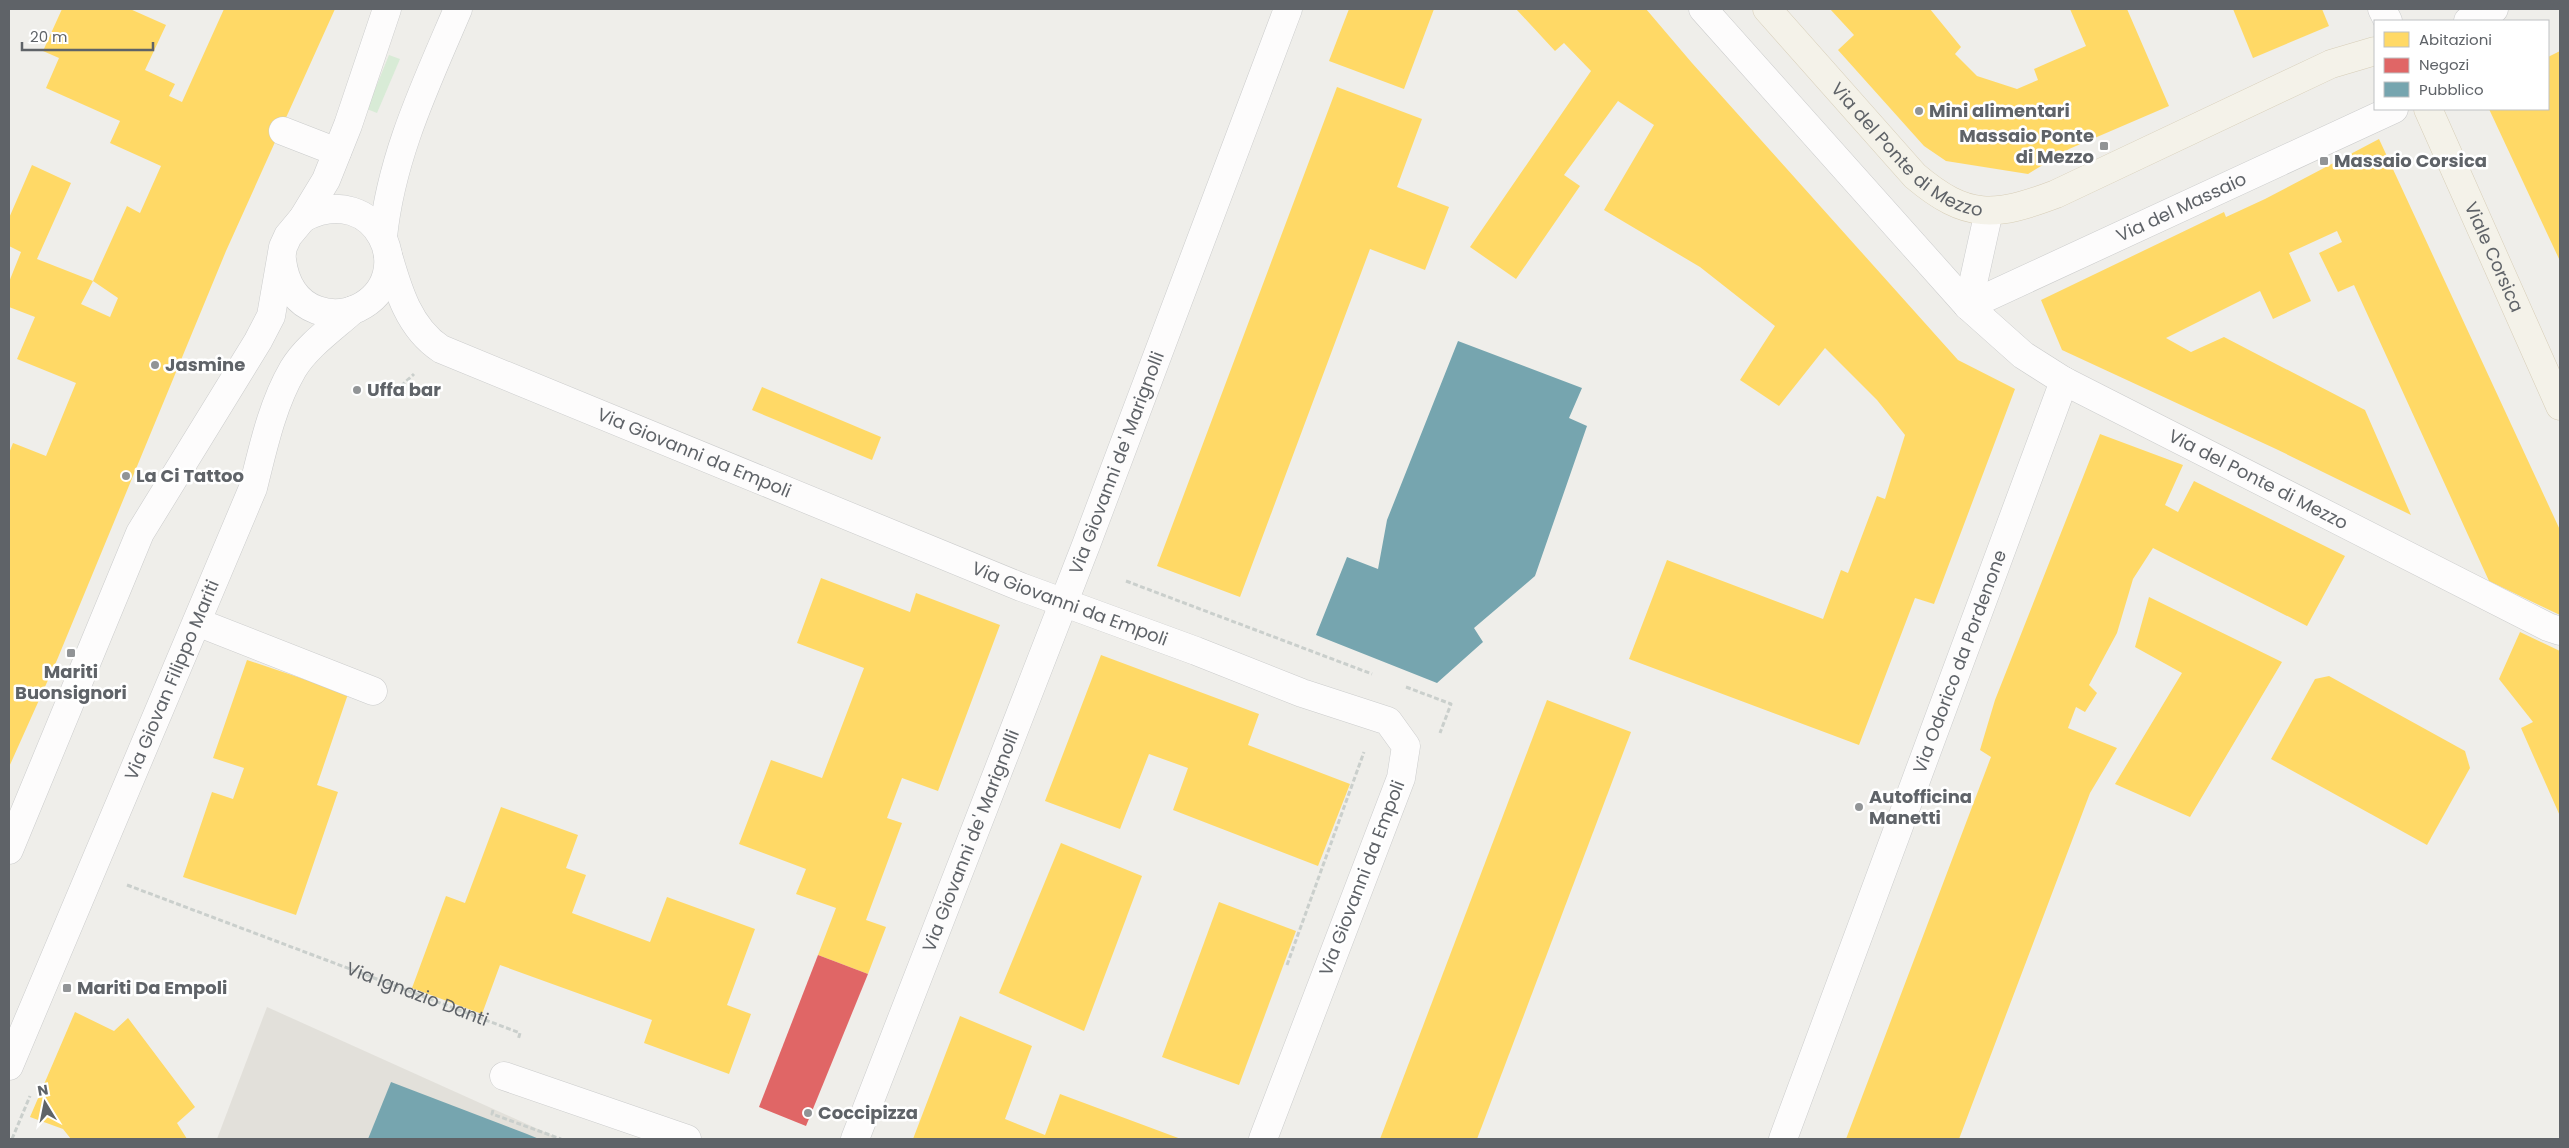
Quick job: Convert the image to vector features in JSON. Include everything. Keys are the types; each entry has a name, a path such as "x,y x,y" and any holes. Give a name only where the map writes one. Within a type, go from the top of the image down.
{"main road":[{"name":"Via del Ponte di Mezzo","path":"1767,9 1915,176 1933,191 1955,204 1990,212"},
{"path":"1990,212 2011,210 2056,194 2331,64 2374,51"},
{"name":"Viale Corsica","path":"2428,110 2560,406"}],"street":[{"path":"9,850 140,533 258,341 271,316 288,236 303,218 326,180 387,9"},
{"name":"Via Giovan Filippo Mariti","path":"9,1066 253,488 272,415 294,368 314,344 353,310 368,302 379,289 386,273 386,206 409,126 458,9"},
{"name":"Via Giovanni de' Marignolli","path":"855,1139 1062,602 1086,545 1288,9"},
{"name":"Via del Ponte di Mezzo","path":"1702,9 1968,306 2023,355 2064,380 2548,627 2560,631"},
{"path":"2470,20 2494,9"},
{"name":"Via del Massaio","path":"1968,306 2392,110"},
{"path":"283,131 337,152"},
{"path":"303,218 326,208 337,207 349,210 370,221 385,246"},
{"name":"Via del Ponte di Mezzo","path":"1968,306 1990,212"},
{"name":"Via Giovanni da Empoli","path":"385,246 394,279 413,322 428,341 441,349 1062,602 1302,693 1388,721 1406,746 1400,778 1263,1139"},
{"path":"282,259 288,284 301,301 321,311 344,313 353,310"},
{"name":"Via Odorico da Pordenone","path":"1783,1139 2064,380"},
{"path":"197,622 373,691"},
{"path":"504,1076 686,1139"}],"path":[{"path":"1126,581 1380,677"},
{"path":"1398,684 1451,704 1437,741"},
{"path":"1284,972 1364,750 1355,746"},
{"name":"Via Ignazio Danti","path":"91,872 520,1033 504,1076"}],"shaded area":[{"path":"267,1007 560,1139 217,1139"}],"green space":[{"path":"389,55 400,59 377,113 367,109"}],"building: Abitazioni":[{"path":"62,9 130,9 166,25 145,70 175,84 169,96 182,102 224,9 335,9 226,251 57,660 9,767 9,453 13,443 46,456 76,383 17,359 35,317 9,307 9,282 21,252 9,246 9,218 32,165 71,183 37,259 93,281 127,206 140,213 161,166 110,143 120,121 46,88 59,58 43,51","holes":["93,281 118,298 110,317 81,304"]},
{"path":"1349,9 1434,9 1404,89 1329,61"},
{"path":"1516,9 1646,9 1958,360 2015,389 1934,604 1915,598 1859,745 1629,659 1667,560 1823,619 1841,570 1848,573 1877,496 1885,499 1905,435 1877,400 1825,348 1779,406 1740,380 1775,326 1700,267 1604,210 1654,125 1618,101 1564,175 1580,186 1516,279 1470,247 1591,71 1564,43 1555,51"},
{"path":"1830,9 1930,9 1961,47 1955,54 1977,76 2017,89 2038,80 2034,69 2086,46 2070,9 2127,9 2169,106 2069,149 2028,174 1946,161 1924,146 1838,50 1854,35"},
{"path":"2233,9 2322,9 2329,26 2253,58"},
{"path":"2560,51 2560,261 2489,110 2549,110 2549,56"},
{"path":"1337,87 1422,119 1397,187 1449,207 1425,270 1370,249 1240,597 1157,566"},
{"path":"2379,139 2560,530 2560,615 2489,581 2354,285 2338,292 2319,253 2342,242 2337,231 2289,253 2311,301 2273,319 2260,291 2166,338 2191,352 2224,337 2365,410 2411,515 2276,449 2062,350 2041,300 2224,212 2226,217 2265,199"},
{"path":"762,387 881,437 872,460 752,410"},
{"path":"2100,434 2183,465 2165,505 2178,512 2194,481 2345,556 2307,626 2153,548 2133,579 2117,633 2089,685 2097,693 2085,712 2076,707 2068,728 2117,748 2090,793 1959,1139 1846,1139 1991,757 1980,750 1995,700"},
{"path":"821,578 910,612 916,593 1000,625 938,791 902,778 887,818 902,823 866,920 886,927 868,974 818,955 836,908 796,894 806,869 739,844 771,760 822,778 864,668 797,643"},
{"path":"2149,597 2282,662 2190,817 2115,784 2182,673 2135,647"},
{"path":"2520,632 2560,651 2560,816 2521,728 2533,722 2499,679"},
{"path":"1101,655 1259,714 1248,745 1350,784 1318,866 1173,810 1188,768 1149,754 1120,829 1045,801"},
{"path":"247,660 348,694 317,785 338,792 296,915 183,877 212,792 233,799 244,768 213,758"},
{"path":"2329,676 2465,751 2470,768 2427,845 2271,759 2315,679"},
{"path":"1547,700 1631,732 1477,1139 1380,1139"},
{"path":"501,807 578,835 566,868 586,875 572,913 650,942 667,897 755,929 727,1005 751,1014 729,1074 644,1043 652,1020 500,965 482,1014 412,988 446,896 465,903"},
{"path":"1061,843 1142,876 1084,1031 999,993"},
{"path":"1219,902 1296,931 1239,1085 1162,1057"},
{"path":"75,1012 114,1031 128,1018 195,1107 177,1123 187,1139 71,1139 63,1129 30,1117"},
{"path":"960,1016 1032,1046 1005,1119 1045,1135 1060,1094 1181,1139 913,1139"}],"building: Negozi":[{"path":"818,955 868,974 806,1126 759,1107"}],"building: Pubblico":[{"path":"1458,341 1582,388 1569,418 1587,426 1535,576 1474,628 1483,642 1437,683 1316,635 1347,557 1378,569 1387,520"},
{"path":"391,1082 527,1134 539,1139 368,1139"}],"place":[{"name":"Mini alimentari","path":"1919,111"},
{"name":"Massaio Ponte di Mezzo","path":"2104,146"},
{"name":"Massaio Corsica","path":"2324,161"},
{"name":"Jasmine","path":"155,365"},
{"name":"Uffa bar","path":"357,390"},
{"name":"La Ci Tattoo","path":"126,476"},
{"name":"Mariti Buonsignori","path":"71,653"},
{"name":"Autofficina Manetti","path":"1859,807"},
{"name":"Mariti Da Empoli","path":"67,988"},
{"name":"Coccipizza","path":"808,1113"}]}
